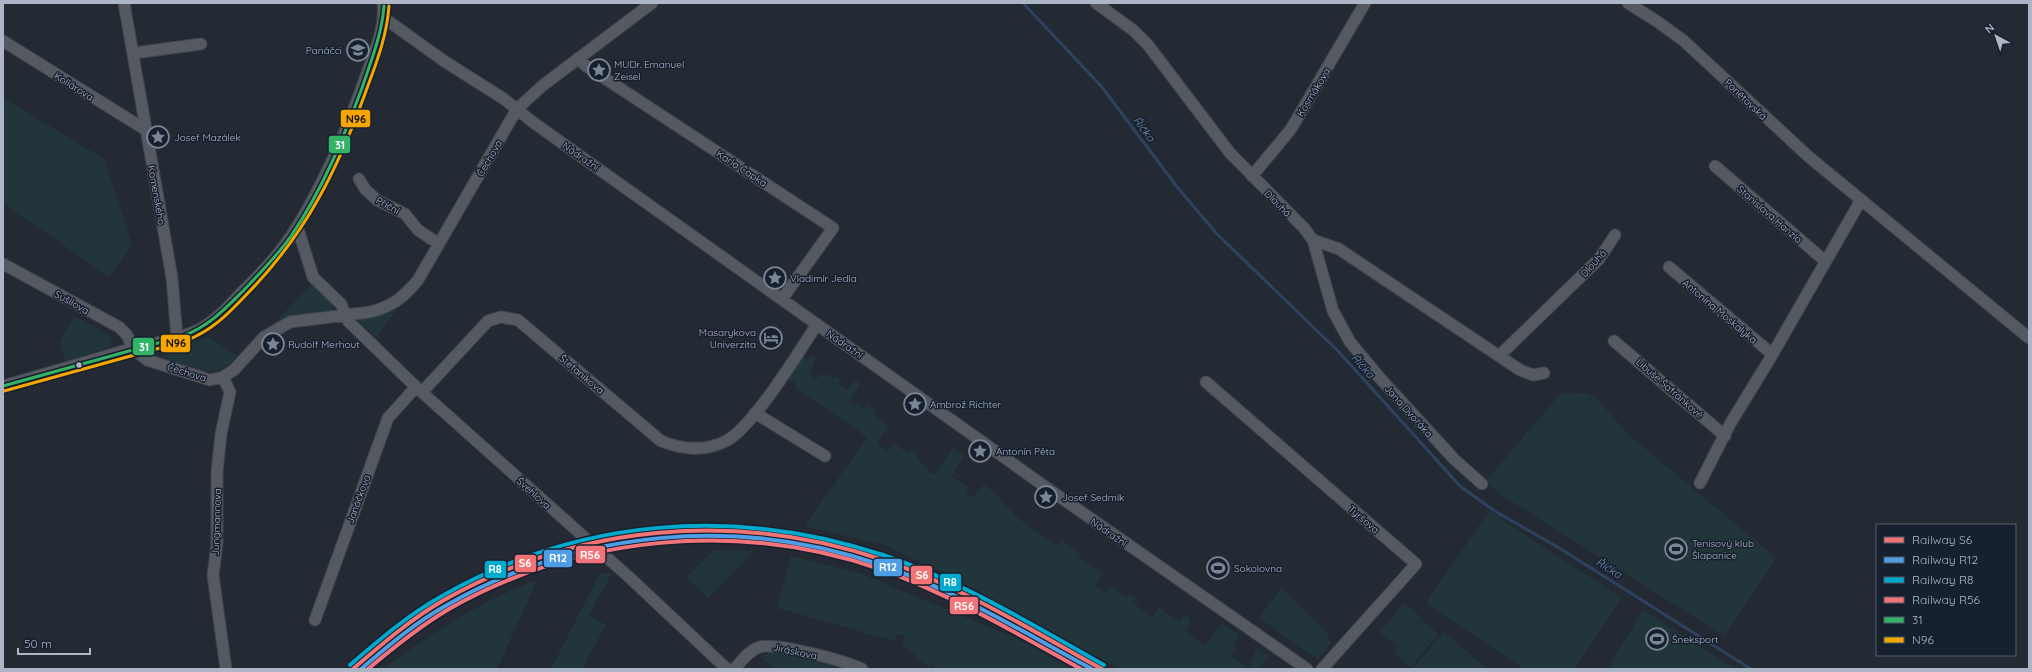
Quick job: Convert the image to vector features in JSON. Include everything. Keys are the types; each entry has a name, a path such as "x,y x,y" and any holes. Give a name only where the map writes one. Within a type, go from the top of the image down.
{"street":[{"name":"Komenského","path":"124,3 134,53 172,278 177,338"},
{"name":"Čechova","path":"133,349 148,360 210,380 223,377 234,370 264,337 290,322 382,309 401,299 418,280 517,109 542,86 652,3"},
{"name":"Dlouhá","path":"1096,3 1133,30 1148,45 1230,154 1304,228 1313,240"},
{"name":"Kosmákova","path":"1252,176 1292,129 1366,3"},
{"name":"Ponětovská","path":"1628,3 1684,41 1777,128 1861,200 2029,338"},
{"path":"3,386 177,338 200,329 224,311 257,277 297,228 315,197 356,103 384,18 386,4"},
{"name":"Nádražní","path":"384,18 517,109 534,123 1047,488 1307,669"},
{"name":"Kollárova","path":"3,41 146,130"},
{"path":"134,53 201,44"},
{"name":"Karla Čapka","path":"578,58 599,74 833,228 782,299"},
{"name":"Stanislava Hanzla","path":"1715,166 1826,262"},
{"name":"Příční","path":"359,178 365,189 377,200 405,214 418,230 439,244"},
{"path":"1700,483 1730,424 1861,200"},
{"path":"297,228 313,277 341,304 344,314"},
{"name":"Dlouhá","path":"1500,355 1599,259 1614,235"},
{"path":"1313,240 1339,249 1500,355 1520,370 1533,375 1544,373"},
{"name":"Jana Dvořáka","path":"1313,240 1333,311 1350,342 1379,377 1448,453 1482,484"},
{"name":"Sušilova","path":"3,264 119,327 127,335 133,349"},
{"name":"Antonína Moskalyka","path":"1669,267 1772,354"},
{"name":"Švehlova","path":"344,314 348,321 419,389 630,578 727,669"},
{"name":"Štefanikova","path":"419,389 488,322 501,317 518,320 661,441 677,447 700,449 726,442 745,426 817,324"},
{"name":"Libuše Šafránkové","path":"1614,341 1725,436"},
{"name":"Jungmannova","path":"223,377 230,392 221,434 217,480 217,544 213,575 226,669"},
{"name":"Tyršova","path":"1206,382 1416,564 1322,669"},
{"name":"Janáčkova","path":"315,620 388,418 419,389"},
{"path":"755,413 825,456"},
{"name":"Jiráskova","path":"734,669 748,654 758,647 769,646 811,654 862,669"}],"green space":[{"path":"3,98 104,159 132,245 109,277 3,203"},
{"path":"313,283 333,305 333,311 282,322 278,319"},
{"path":"397,309 376,338 356,318 376,316"},
{"path":"74,316 111,336 112,346 65,361 60,342"},
{"path":"209,337 238,356 229,364 220,369 203,371 165,358 163,354 164,351"},
{"path":"812,355 816,358 809,373 816,379 821,373 825,376 826,373 834,379 836,376 841,380 839,384 848,390 855,380 861,384 849,402 855,407 857,404 865,409 868,405 877,411 874,416 889,426 877,443 887,451 893,443 908,453 911,449 919,455 917,459 929,468 928,471 934,475 953,448 965,456 951,476 968,487 965,492 973,498 984,484 1001,498 999,500 1015,512 1013,515 1057,545 1061,540 1081,553 1078,557 1103,573 1095,586 1106,593 1111,586 1127,597 1129,594 1136,598 1133,602 1138,605 1137,607 1152,618 1159,607 1165,611 1164,613 1167,613 1180,622 1184,615 1191,620 1186,632 1205,646 1222,623 1239,635 1233,645 1237,648 1231,656 1248,668 1258,648 1269,656 1260,669 1120,669 1026,619 954,578 884,545 805,526 867,437 794,387 796,384 788,379 802,357 807,360"},
{"path":"1587,393 1599,401 1628,434 1776,558 1724,636 1503,496 1486,481 1560,394"},
{"path":"1489,511 1622,598 1574,669 1524,669 1426,603"},
{"path":"714,550 754,551 708,598 686,577"},
{"path":"791,556 859,573 1016,638 1072,669 936,669 933,664 927,666 915,657 916,655 902,647 905,636 897,634 895,641 777,608"},
{"path":"600,573 612,573 589,615 606,625 582,669 551,669"},
{"path":"537,580 497,669 384,669 421,642 458,618 495,598"},
{"path":"1281,588 1328,633 1330,643 1318,660 1259,618"},
{"path":"1404,603 1422,618 1401,644 1422,620 1438,634 1411,667 1394,653 1399,647 1380,632"},
{"name":"Šneksport","path":"1643,610 1736,669 1609,669 1608,668"},
{"path":"1444,632 1487,669 1412,669"},
{"path":"774,652 828,664 842,669 774,669 760,656"}],"waterway":[{"name":"Říčka","path":"1023,3 1101,86 1178,188 1216,233 1338,351 1460,486 1496,512 1556,546 1751,669"}],"rail line":[{"name":"R8","path":"350,665 383,637 429,603 494,570 548,550 602,536 658,528 714,526 770,530 827,539 883,555 968,591 1023,619 1104,665"},
{"name":"S6","path":"353,669 397,632 432,607 496,574 549,555 603,541 659,533 715,531 771,534 827,544 883,560 912,571 967,596 1022,624 1102,669"},
{"name":"R12","path":"361,669 413,627 447,605 498,580 550,560 605,546 660,538 716,536 771,540 827,549 881,565 908,575 962,599 1092,669"},
{"name":"R56","path":"368,669 428,622 449,609 499,584 552,565 605,551 660,543 716,541 771,544 826,554 880,569 957,602 1081,669"}],"transit line":[{"name":"31","path":"3,386 183,336 201,327 223,311 286,243 302,219 322,183 362,88 379,37 384,6"},
{"name":"N96","path":"4,391 185,341 195,337 211,327 233,308 268,271 287,248 303,224 332,174 355,120 377,60 386,28 389,6"}],"place":[{"name":"Panáčci","path":"358,50"},
{"name":"MUDr. Emanuel Zeisel","path":"599,70"},
{"name":"Josef Mazálek","path":"158,137"},
{"name":"Vladimír Jedla","path":"775,278"},
{"name":"Masarykova Univerzita","path":"771,338"},
{"name":"Rudolf Merhout","path":"273,344"},
{"name":"Ambrož Richter","path":"915,404"},
{"name":"Antonín Pěta","path":"980,451"},
{"name":"Josef Sedmík","path":"1046,497"},
{"name":"Tenisový klub Šlapanice","path":"1676,549"},
{"name":"Sokolovna","path":"1218,568"},
{"name":"Šneksport","path":"1657,639"}]}
